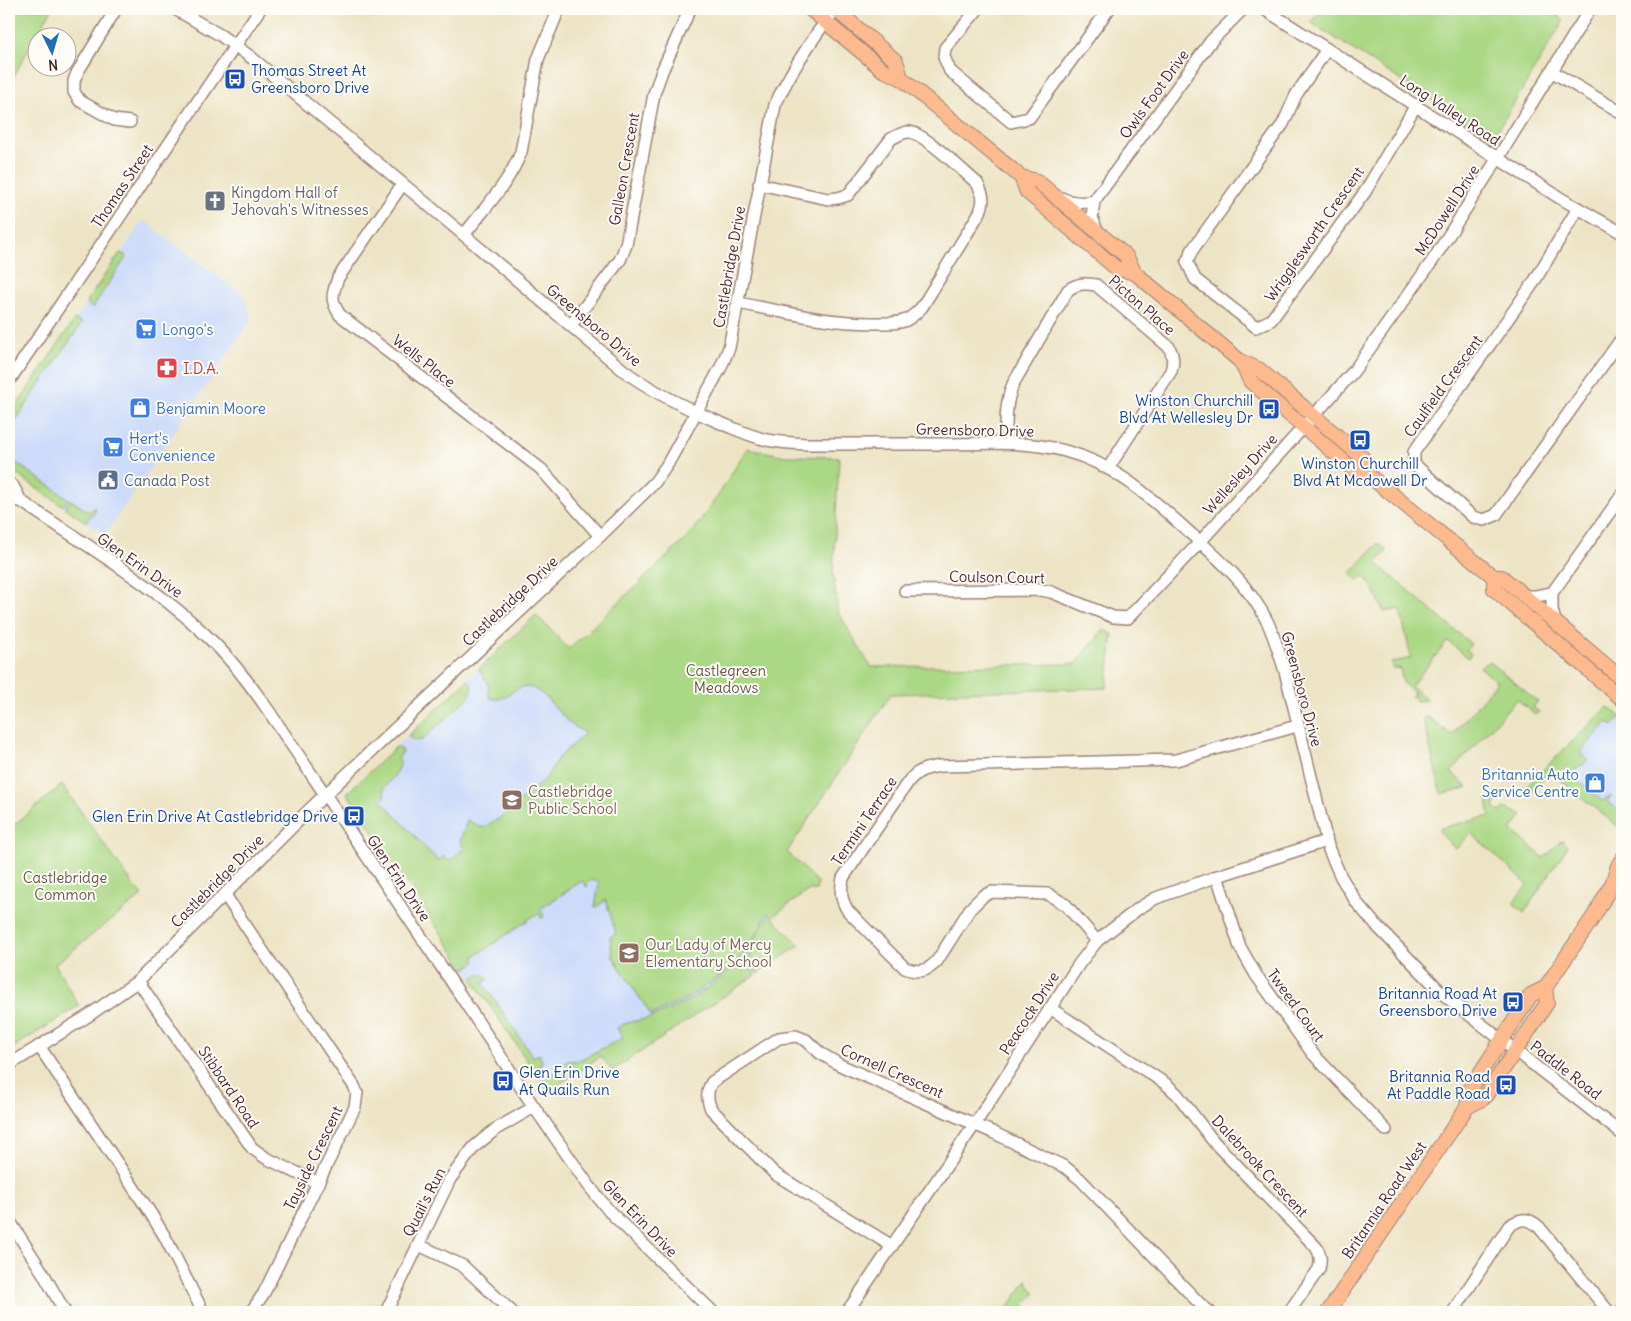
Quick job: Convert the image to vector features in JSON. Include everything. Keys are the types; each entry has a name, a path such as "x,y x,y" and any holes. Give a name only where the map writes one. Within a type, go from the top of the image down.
{"main road":[{"path":"810,9 883,70 901,78 1021,177 1037,181 1052,193 1126,256 1135,273 1240,361 1260,370 1363,458 1368,474"},
{"path":"835,9 896,61 901,78"},
{"path":"1021,177 1027,192 1116,268 1135,273"},
{"path":"1240,361 1251,382 1353,469 1368,474 1494,577 1502,577 1622,679"},
{"path":"1494,577 1494,589 1622,700"},
{"name":"Britannia Road West","path":"1328,1312 1467,1107 1469,1090 1531,995 1545,988 1617,882 1618,866 1622,859"},
{"name":"Britannia Road West","path":"1467,1107 1484,1098 1547,1003 1545,988"}],"street":[{"path":"116,9 77,73 74,81 74,92 80,101 114,120 130,122"},
{"name":"Greensboro Drive","path":"175,9 235,46 636,379 696,412 748,435 769,440 825,444 1006,443 1040,445 1065,451 1109,468 1130,481 1238,578 1267,622 1276,643 1284,671 1330,856 1357,903 1444,995 1515,1050"},
{"name":"Thomas Street","path":"9,381 260,9"},
{"path":"464,235 511,174 517,163 521,152 538,59 559,9"},
{"name":"Galleon Crescent","path":"571,325 612,272 626,245 654,94 662,71 690,9"},
{"name":"Castlebridge Drive","path":"9,1065 124,993 138,981 325,795 655,482 667,465 720,369 729,348 775,105 814,35 835,9"},
{"path":"978,9 945,48 944,57 950,71 1011,122 1029,118 1109,9"},
{"name":"Owls Foot Drive","path":"1094,201 1211,41 1243,9"},
{"name":"Long Valley Road","path":"1264,9 1578,208 1622,232"},
{"name":"McDowell Drive","path":"1303,427 1348,377 1433,260 1590,9"},
{"name":"Wrigglesworth Crescent","path":"1328,49 1296,95 1283,124 1193,249 1187,262 1195,279 1256,327 1272,320 1355,206 1416,105"},
{"path":"1551,71 1622,113"},
{"path":"738,303 822,320 887,324 902,322 914,316 922,306 984,203 983,194 977,184 922,136 910,132 900,134 891,139 848,195 828,198 759,184"},
{"name":"Wells Place","path":"402,185 338,278 332,293 333,305 340,315 541,468 600,536"},
{"path":"1052,193 1068,202 1083,204 1094,201 1092,217 1097,231"},
{"name":"Caulfield Crescent","path":"1578,208 1534,282 1414,452 1414,464 1473,517 1484,520 1496,515 1622,338"},
{"name":"Picton Place","path":"1006,443 1006,409 1008,396 1013,384 1068,290 1076,285 1086,283 1096,285 1169,347 1174,363 1171,371 1109,468"},
{"name":"Wellesley Drive","path":"1200,542 1303,427"},
{"name":"Glen Erin Drive","path":"9,483 13,486 21,501"},
{"path":"1555,622 1552,609 1552,593 1619,508 1622,495"},
{"name":"Glen Erin Drive","path":"9,499 21,501 178,610 215,644 249,682 589,1186 610,1211 713,1312"},
{"name":"Coulson Court","path":"905,592 1041,590 1113,617 1128,618 1200,542"},
{"path":"1525,596 1552,593"},
{"name":"Termini Terrace","path":"1097,942 1066,905 1048,894 992,892 983,896 970,909 932,967 923,971 914,971 905,968 848,911 842,902 840,891 843,878 914,773 927,768 941,766 1176,760 1297,726"},
{"name":"Peacock Drive","path":"847,1312 975,1124 1050,1008 1097,942 1139,908 1172,892 1326,841"},
{"name":"Tweed Court","path":"1217,876 1240,947 1256,975 1313,1054 1386,1130"},
{"name":"Tayside Crescent","path":"225,895 357,1093 355,1107 318,1183 264,1293 250,1312"},
{"name":"Stibbard Road","path":"138,981 252,1148 266,1158 318,1183"},
{"name":"Dalebrook Crescent","path":"1050,1008 1178,1094 1214,1142 1316,1247 1321,1261 1319,1269 1290,1312"},
{"name":"Cornell Crescent","path":"892,1246 775,1174 711,1109 707,1091 712,1082 779,1038 796,1036 806,1040 820,1053 840,1065 975,1124"},
{"path":"39,1046 156,1221 203,1312"},
{"name":"Paddle Road","path":"1515,1050 1622,1134"},
{"name":"Quail's Run","path":"386,1312 450,1179 474,1148 496,1129 534,1107"},
{"path":"975,1124 1065,1167 1080,1179 1201,1305 1210,1312"},
{"path":"9,1220 44,1273 64,1312"},
{"path":"1452,1312 1509,1226 1516,1222 1532,1220 1609,1312"},
{"path":"419,1245 463,1266 512,1312"}],"shaded area":[{"path":"143,220 244,296 252,318 105,535 9,469 9,417"},
{"path":"500,649 577,727 681,806 770,915 800,945 612,1071 601,1056 548,1092 347,793"},
{"path":"1608,707 1622,719 1622,830 1549,771"}],"green space":[{"path":"9,9 52,9 41,28 28,28 28,51 9,84"},
{"path":"1324,9 1550,9 1564,20 1495,135 1488,136 1310,22"},
{"path":"120,253 127,256 92,308 87,304 89,302 87,301"},
{"path":"75,319 82,323 9,430 9,417"},
{"name":"Castlegreen Meadows","path":"747,448 786,456 839,457 833,573 838,612 871,667 1076,664 1103,630 1113,634 1107,688 891,694 787,852 818,883 816,890 809,890 772,917 800,945 757,974 752,960 752,946 770,915 768,913 749,945 726,971 683,1000 651,1015 613,957 610,937 616,934 606,900 595,908 599,882 592,880 587,887 582,881 540,909 544,916 542,919 538,913 474,957 476,961 465,969 347,793 397,746 401,749 402,753 398,759 401,762 394,776 384,788 386,796 381,800 438,861 444,856 449,862 464,848 460,843 467,820 483,828 503,816 546,778 559,757 585,733 567,721 546,697 534,689 522,687 499,699 489,697 488,683 479,669 536,615 569,649 687,538 718,496"},
{"path":"12,460 69,499 63,506 9,469 9,464"},
{"path":"71,500 89,512 94,507 95,510 86,522 65,508"},
{"path":"1378,543 1387,551 1376,563 1471,644 1466,650 1471,654 1468,658 1448,641 1411,686 1427,700 1416,701 1415,696 1411,697 1414,693 1403,683 1400,668 1392,668 1391,663 1411,658 1400,609 1384,612 1373,588 1364,576 1359,581 1350,574"},
{"path":"1489,661 1538,702 1533,707 1539,712 1535,715 1517,699 1451,772 1468,788 1441,794 1423,718 1428,717 1452,735 1497,682 1480,667"},
{"path":"468,680 472,689 468,698 422,740 415,741 408,736"},
{"path":"1608,707 1621,717 1613,726 1607,722 1580,753 1588,760 1582,766 1580,765 1572,775 1602,801 1612,796 1607,801 1616,809 1622,802 1622,830 1549,771 1529,795 1522,790"},
{"name":"Castlebridge Common","path":"62,785 134,886 143,895 55,964 79,1006 9,1050 9,829"},
{"path":"1489,798 1496,802 1494,808 1501,812 1504,808 1523,815 1511,830 1544,858 1562,840 1568,846 1524,913 1514,904 1514,901 1528,885 1471,833 1457,848 1454,848 1439,831 1441,828 1490,816 1487,800"},
{"path":"748,949 754,976 612,1071 601,1056 548,1092 541,1082 554,1073 561,1062 579,1060 623,1038 617,1028 622,1025 649,1018 694,997 717,981"},
{"path":"479,974 489,979 483,983 533,1057 539,1054 542,1061 540,1066 534,1071 472,979"},
{"path":"1027,1280 1035,1294 1024,1305 1031,1312 1005,1312"}],"place":[{"name":"Thomas Street At Greensboro Drive","path":"235,79"},
{"name":"Kingdom Hall of Jehovah's Witnesses","path":"215,201"},
{"name":"Longo's","path":"146,329"},
{"name":"I.D.A.","path":"167,368"},
{"name":"Benjamin Moore","path":"140,408"},
{"name":"Winston Churchill Blvd At Wellesley Dr","path":"1269,409"},
{"name":"Winston Churchill Blvd At Mcdowell Dr","path":"1360,440"},
{"name":"Hert's Convenience","path":"113,447"},
{"name":"Canada Post","path":"108,480"},
{"name":"Britannia Auto Service Centre","path":"1595,783"},
{"name":"Castlebridge Public School","path":"512,800"},
{"name":"Glen Erin Drive At Castlebridge Drive","path":"354,816"},
{"name":"Our Lady of Mercy Elementary School","path":"629,953"},
{"name":"Britannia Road At Greensboro Drive","path":"1513,1002"},
{"name":"Glen Erin Drive At Quails Run","path":"503,1081"},
{"name":"Britannia Road At Paddle Road","path":"1506,1085"}]}
